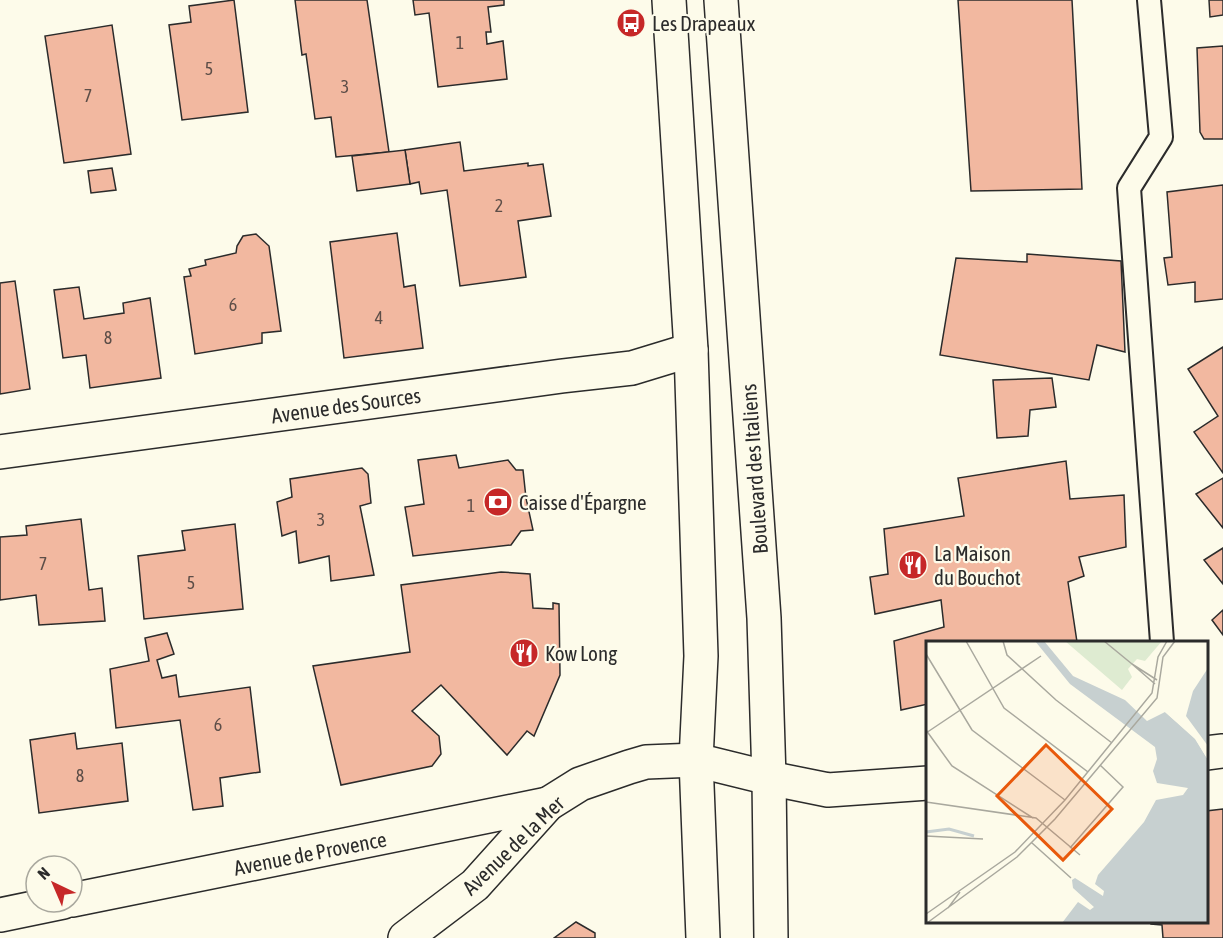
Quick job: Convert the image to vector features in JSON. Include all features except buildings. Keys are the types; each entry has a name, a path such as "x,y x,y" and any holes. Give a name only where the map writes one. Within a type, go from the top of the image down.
{"main road":[{"path":"669,0 691,350 701,656 696,760 703,938"},
{"name":"Boulevard des Italiens","path":"721,0 764,618 771,938"},
{"name":"Avenue des Sources","path":"0,452 632,368 691,350"},
{"path":"1208,753 1223,751"},
{"name":"Avenue de la Mer","path":"405,938 476,885 548,804 580,784 629,766 646,762 696,760 828,790 926,783"},
{"name":"Avenue de Provence","path":"84,898 548,804"},
{"path":"0,915 24,910"}],"lane":[{"path":"1149,0 1161,136 1129,188 1162,641"}],"place":[{"name":"Les Drapeaux","path":"631,23"},
{"name":"Caisse d'Épargne","path":"498,502"},
{"name":"La Maison du Bouchot","path":"913,565"},
{"name":"Kow Long","path":"524,653"}]}
